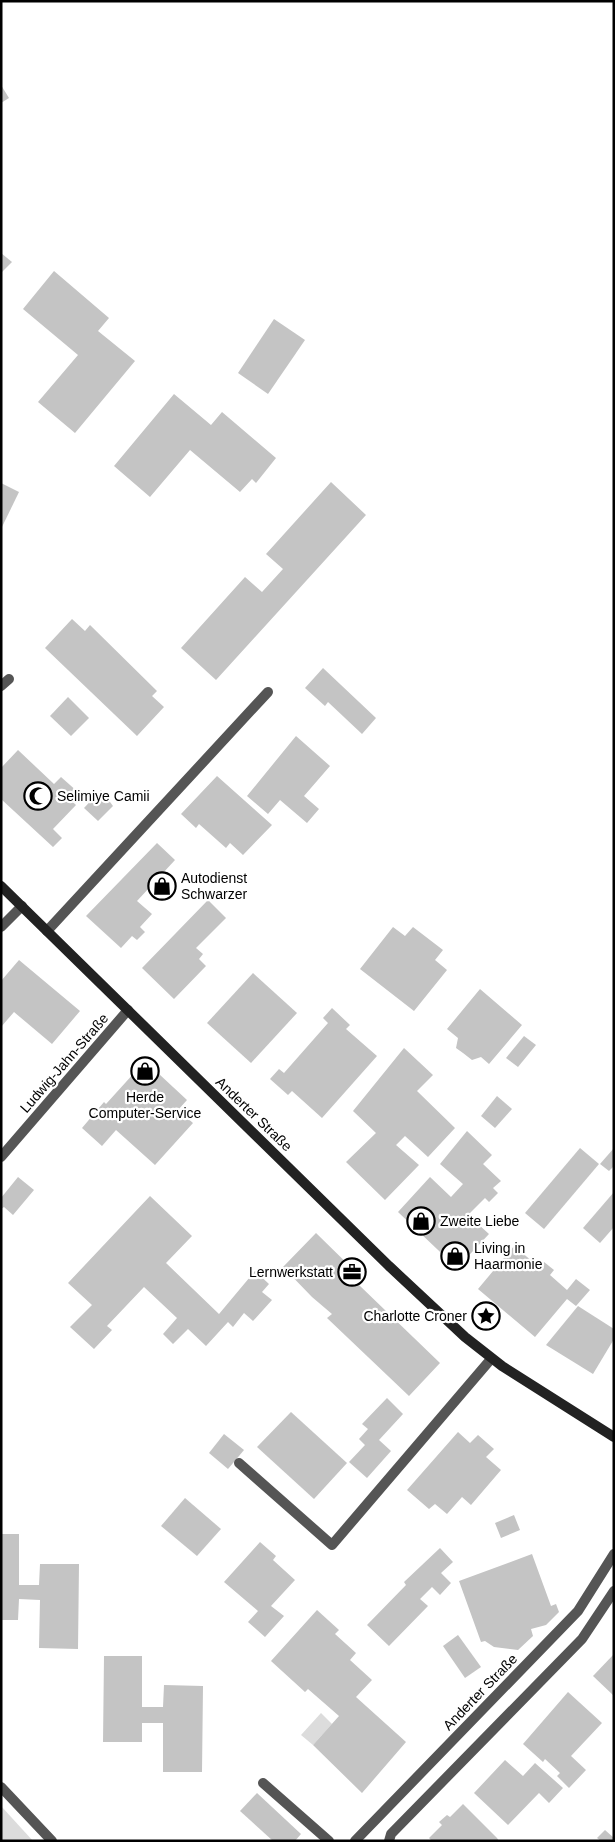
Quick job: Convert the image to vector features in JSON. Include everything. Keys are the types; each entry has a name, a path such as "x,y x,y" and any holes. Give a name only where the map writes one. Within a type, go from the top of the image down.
{"main road":[{"name":"Anderter Straße","path":"1,886 389,1266 491,1358 556,1402 614,1437"}],"street":[{"path":"47,931 268,692"},
{"path":"1,927 22,906"},
{"name":"Ludwig-Jahn-Straße","path":"1,1157 128,1010"},
{"path":"239,1463 332,1545 491,1358"},
{"name":"Anderter Straße","path":"355,1841 578,1612 614,1554"},
{"path":"389,1841 391,1834 582,1640 614,1591"},
{"path":"263,1783 329,1841"},
{"path":"1,1787 52,1841"}],"shaded area":[{"path":"321,1713 332,1724 313,1745 301,1735"},
{"path":"1,1806 33,1841 1,1841"}],"building":[{"path":"1,85 9,98 1,103"},
{"path":"1,253 12,262 1,273"},
{"path":"54,271 109,318 98,331 135,361 75,433 38,402 78,355 23,309"},
{"path":"274,319 305,340 268,394 238,373"},
{"path":"174,394 211,425 222,412 276,458 256,483 252,479 240,492 190,450 150,497 114,466"},
{"path":"331,482 366,515 216,680 181,648 245,577 262,592 283,569 266,554"},
{"path":"1,483 19,492 1,529"},
{"path":"72,619 85,631 90,625 157,691 152,696 164,707 137,736 45,648"},
{"path":"323,668 376,718 362,734 328,702 325,706 305,688"},
{"path":"68,697 89,718 71,736 50,716"},
{"path":"296,736 330,766 304,796 319,809 307,823 280,800 268,814 247,796"},
{"name":"Selimiye Camii","path":"18,750 54,784 61,777 79,793 71,800 76,805 53,829 62,838 53,847 1,799 1,768"},
{"path":"217,776 272,825 243,855 230,843 226,848 199,824 196,828 181,814"},
{"path":"101,790 113,806 98,821 84,808"},
{"path":"157,843 175,860 137,901 152,914 140,927 145,932 137,940 132,936 121,948 86,916"},
{"path":"208,900 226,918 196,948 203,954 199,959 206,966 174,999 142,968"},
{"path":"393,927 405,936 413,927 443,950 435,960 447,970 414,1011 360,969"},
{"path":"19,960 80,1011 52,1044 14,1012 1,1027 1,981"},
{"path":"253,973 297,1013 251,1063 207,1023"},
{"path":"480,989 522,1025 489,1064 481,1057 472,1060 456,1048 458,1038 447,1029"},
{"path":"332,1008 350,1025 346,1029 377,1056 322,1118 292,1091 288,1095 270,1079 279,1069 284,1073 328,1023 323,1018"},
{"path":"524,1036 536,1045 518,1067 506,1058"},
{"path":"404,1048 433,1075 417,1091 455,1128 428,1157 405,1136 396,1145 419,1165 385,1200 346,1162 376,1133 353,1111"},
{"path":"145,1061 187,1100 178,1110 193,1123 155,1165 116,1130 102,1146 82,1128 104,1102 106,1104"},
{"path":"497,1096 512,1109 495,1128 481,1116"},
{"path":"467,1131 492,1155 483,1164 501,1181 493,1188 498,1193 489,1202 485,1198 468,1215 489,1234 457,1268 398,1212 430,1177 451,1197 463,1184 440,1164"},
{"path":"580,1148 599,1164 544,1229 525,1213"},
{"path":"614,1148 614,1166 609,1171 600,1164"},
{"path":"18,1177 34,1190 13,1215 4,1207 1,1209 1,1198"},
{"path":"614,1192 614,1227 600,1243 583,1228"},
{"path":"150,1196 192,1236 166,1263 219,1314 255,1271 269,1284 262,1292 272,1300 253,1321 244,1313 233,1327 228,1322 206,1346 188,1329 173,1344 163,1334 177,1318 144,1287 107,1326 112,1330 94,1349 70,1327 92,1305 68,1283"},
{"path":"316,1233 364,1280 359,1285 440,1363 409,1396 327,1318 332,1314 312,1297 283,1267"},
{"path":"514,1246 539,1267 544,1262 554,1270 550,1275 567,1290 576,1279 590,1290 576,1306 567,1299 535,1337 478,1289"},
{"path":"578,1306 614,1329 614,1339 593,1374 546,1345"},
{"path":"387,1398 403,1414 379,1440 391,1451 367,1478 349,1462 365,1445 359,1439 368,1429 362,1424"},
{"path":"291,1412 347,1463 314,1499 257,1447"},
{"path":"458,1432 470,1443 478,1435 494,1449 486,1457 501,1470 471,1505 462,1497 447,1514 435,1504 429,1509 407,1490"},
{"path":"224,1434 244,1450 228,1469 209,1453"},
{"path":"185,1498 221,1529 197,1556 161,1526"},
{"path":"514,1515 520,1530 501,1538 495,1523"},
{"path":"1,1534 19,1534 19,1585 39,1585 40,1564 79,1564 78,1649 39,1648 40,1600 19,1599 18,1620 1,1620"},
{"path":"260,1542 276,1556 273,1560 295,1580 271,1606 284,1616 265,1637 248,1622 258,1611 224,1582"},
{"path":"440,1548 453,1562 441,1573 451,1583 440,1595 432,1587 420,1599 428,1606 389,1646 367,1625 406,1585 404,1582"},
{"path":"532,1554 551,1606 556,1604 559,1612 546,1625 531,1629 533,1636 518,1650 494,1647 485,1641 481,1642 459,1581"},
{"path":"317,1610 339,1630 335,1634 356,1653 350,1660 372,1680 356,1697 406,1742 362,1793 313,1745 339,1716 308,1689 305,1692 271,1661"},
{"path":"458,1635 481,1667 465,1678 443,1646"},
{"path":"614,1654 614,1696 593,1676"},
{"path":"104,1656 142,1656 142,1707 163,1707 164,1685 203,1686 202,1772 163,1772 163,1723 142,1723 142,1742 103,1742"},
{"path":"568,1692 602,1723 571,1756 586,1770 569,1788 557,1776 560,1773 545,1759 543,1762 523,1744"},
{"path":"505,1760 523,1776 535,1763 563,1788 549,1803 539,1793 508,1825 474,1793"},
{"path":"257,1793 301,1834 295,1841 273,1841 240,1811"},
{"path":"463,1804 499,1841 432,1841 429,1838 442,1825 439,1822 447,1815 450,1817"},
{"path":"605,1830 614,1838 614,1841 601,1841 597,1838"}],"place":[{"name":"Selimiye Camii","path":"38,796"},
{"name":"Autodienst Schwarzer","path":"162,886"},
{"name":"Herde Computer-Service","path":"145,1071"},
{"name":"Zweite Liebe","path":"421,1221"},
{"name":"Living in Haarmonie","path":"455,1256"},
{"name":"Lernwerkstatt","path":"352,1272"},
{"name":"Charlotte Croner","path":"486,1316"}]}
